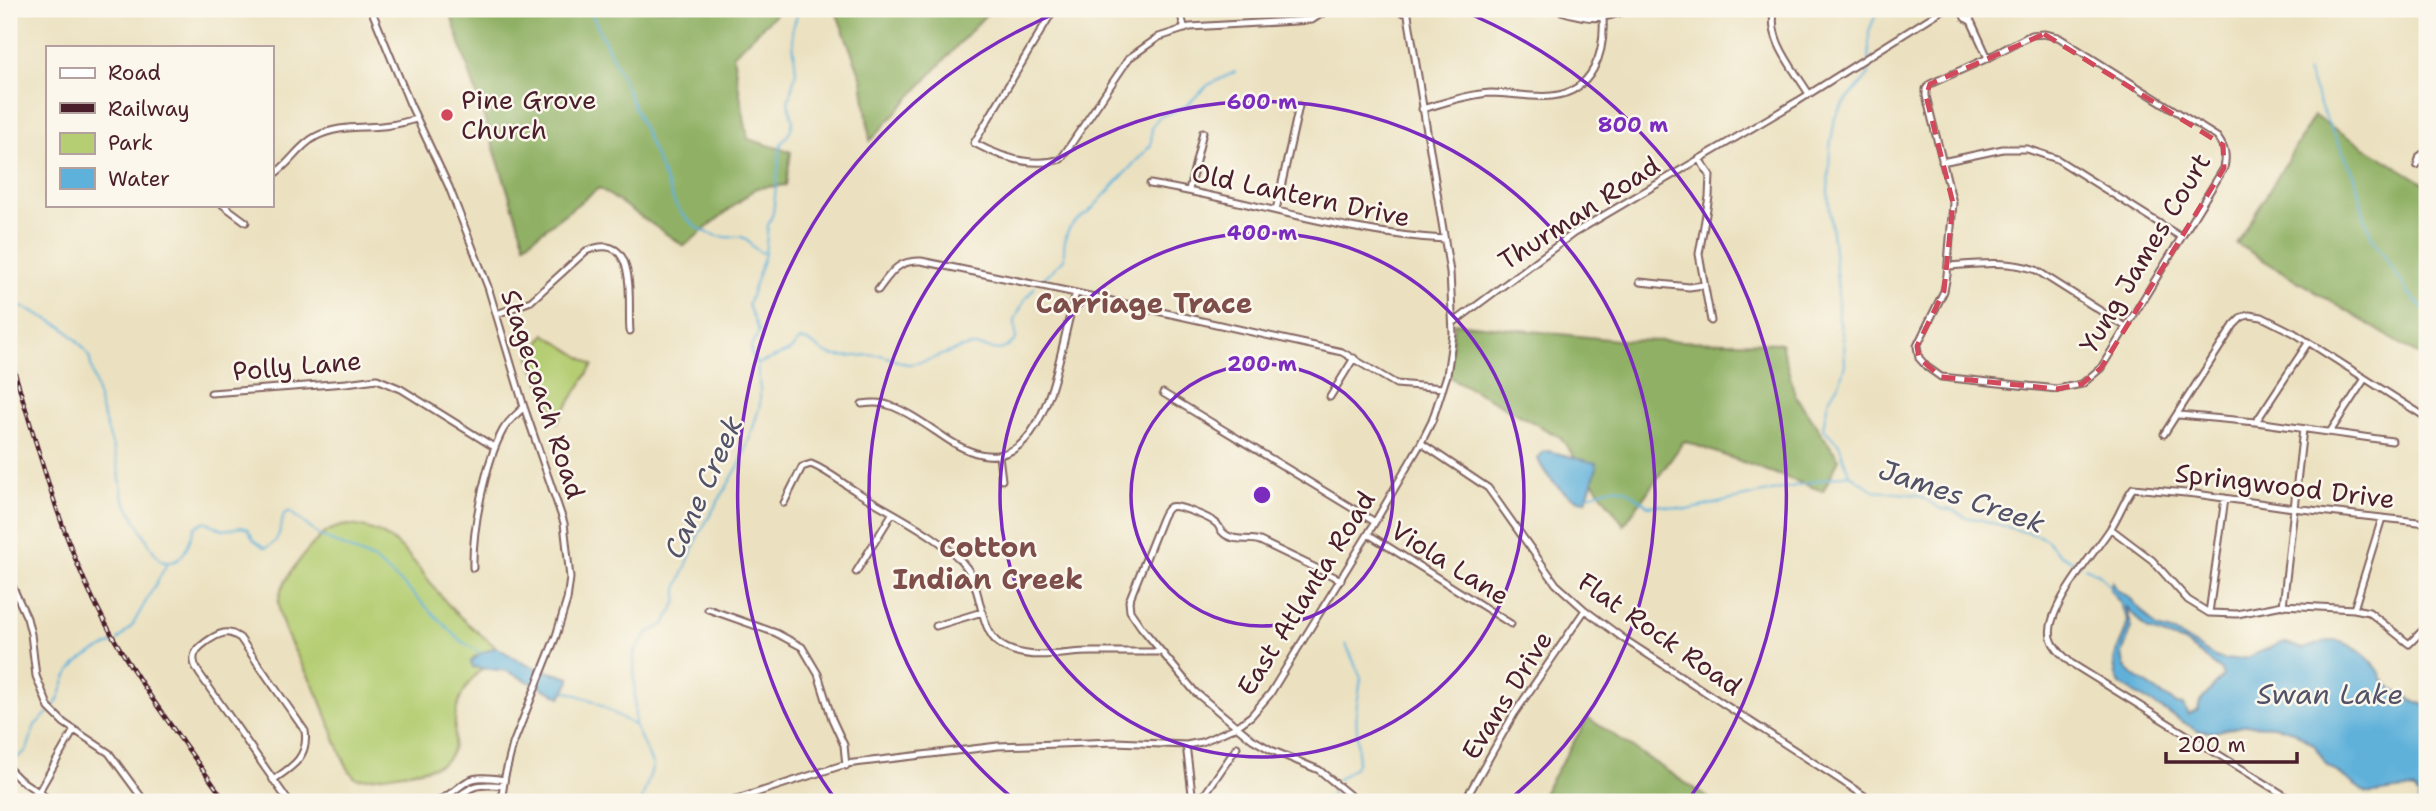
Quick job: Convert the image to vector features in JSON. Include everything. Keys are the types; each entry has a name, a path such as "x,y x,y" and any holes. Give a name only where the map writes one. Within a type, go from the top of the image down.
{"street":[{"name":"Stagecoach Road","path":"371,9 416,119 449,187 497,314 524,407 564,523 570,578 567,600 513,744 501,802"},
{"path":"1054,9 974,144 998,154 1030,162 1061,159 1129,58 1160,37 1185,29 1312,20 1329,9"},
{"path":"1179,9 1185,29"},
{"path":"1393,9 1407,11"},
{"path":"1555,9 1590,19 1604,18 1629,9"},
{"path":"1775,9 1772,23 1776,39 1809,94"},
{"name":"Thurman Road","path":"1453,323 1574,233 1809,94 1944,9"},
{"path":"1961,9 1965,18 1971,21"},
{"path":"1968,9 1988,58 1930,84 1926,89 1952,203 1948,266 2007,263 2023,265 2036,270 2126,327"},
{"name":"East Atlanta Road","path":"728,802 846,766 872,761 1010,745 1115,742 1186,745 1202,742 1236,727 1251,716 1270,694 1421,443 1443,388 1453,323 1445,239 1407,11"},
{"path":"1422,109 1490,93 1556,96 1569,91 1598,64 1604,37 1604,18"},
{"name":"Yung James Court","path":"1948,266 1944,291 1917,346 1919,358 1927,367 1941,377 2057,389 2082,384 2101,368 2224,168 2227,156 2217,137 2058,37 2031,35 1988,58"},
{"path":"1276,210 1299,106"},
{"path":"273,175 281,170 302,146 317,136 344,127 393,125 416,119"},
{"path":"1189,190 1203,132"},
{"path":"1942,162 2004,149 2027,149 2057,159 2182,237"},
{"path":"2417,165 2420,156 2427,151"},
{"path":"1699,159 1710,175 1699,254 1711,321"},
{"name":"Old Lantern Drive","path":"1150,184 1189,190 1392,236 1445,239"},
{"path":"224,206 246,222"},
{"path":"497,314 531,301 586,251 608,248 621,256 629,271 630,331"},
{"path":"878,290 891,272 908,260 948,266 1342,352 1396,384 1443,388"},
{"path":"1640,282 1689,287 1704,285"},
{"path":"862,404 887,404 973,453 999,456 1016,448 1042,416 1055,384 1076,293"},
{"path":"2164,435 2171,422 2179,415 2221,343 2242,317 2262,317 2427,418"},
{"path":"2256,422 2308,343"},
{"path":"1330,397 1354,358"},
{"name":"Polly Lane","path":"211,393 377,379 401,389 495,447"},
{"path":"2330,432 2364,380"},
{"path":"1163,393 1375,522"},
{"path":"473,568 476,527 495,447 503,429 524,407"},
{"path":"2179,415 2256,422 2392,441"},
{"path":"2283,606 2303,429"},
{"name":"Flat Rock Road","path":"1421,443 1488,488 1556,584 1585,610 1629,642 1874,802"},
{"path":"999,456 1002,480"},
{"path":"784,503 802,467 811,464 918,528 958,556 976,586 982,611 996,640 1014,651 1039,654 1160,652"},
{"name":"Springwood Drive","path":"2111,529 2133,488 2427,523"},
{"path":"2209,613 2225,498"},
{"path":"1340,580 1250,537 1237,540 1228,536 1213,521 1180,506 1172,506 1167,509 1161,521 1129,601 1130,611 1160,652 1195,692 1236,727 1271,750 1319,770 1358,802"},
{"path":"856,572 892,514"},
{"path":"2354,609 2382,518"},
{"path":"2295,802 2089,676 2057,650 2051,638 2051,623 2080,570 2111,529 2152,559 2188,600 2209,613 2237,614 2283,606 2354,609 2369,612 2409,644 2423,630 2427,621"},
{"name":"Viola Lane","path":"1368,534 1511,624"},
{"path":"9,579 27,618 36,676 49,708 74,730 109,754 145,802"},
{"path":"708,610 776,633 802,647 818,674 832,719 844,745 846,766"},
{"name":"Evans Drive","path":"1464,802 1514,714 1585,610"},
{"path":"936,626 982,611"},
{"path":"273,780 300,760 305,747 304,731 240,638 223,634 198,649 194,655 195,665 273,780 289,802"},
{"path":"38,793 74,730"},
{"path":"1186,745 1193,801 1205,794 1237,747"},
{"path":"9,769 53,802"},
{"path":"435,802 473,778 487,777 503,783"},
{"path":"451,802 472,786 503,783"}],"highlighted area":[{"path":"2044,34 2223,145 2224,168 2101,368 2082,384 2057,389 1941,377 1919,358 1917,346 1944,291 1953,203 1926,96 1930,84"}],"green space":[{"path":"449,9 781,9 733,55 748,139 791,152 786,185 756,188 684,246 599,188 525,244"},
{"path":"835,9 991,9 870,141 862,79"},
{"path":"2314,116 2427,185 2427,360 2237,244"},
{"path":"1454,323 1617,340 1781,343 1795,395 1839,459 1823,491 1684,441 1624,525 1560,437 1449,377"},
{"path":"545,334 593,365 557,422 530,357"},
{"path":"348,525 367,528 397,544 454,611 496,647 474,657 471,664 473,667 483,668 463,694 456,713 453,749 439,765 396,774 356,778 346,765 316,690 286,634 279,606 280,594 287,578 319,538 334,528"},
{"path":"1588,718 1714,802 1538,802"}],"water":[{"path":"1543,452 1596,463 1586,501 1578,500 1564,492 1546,473 1538,459"},
{"name":"Swan Lake","path":"2112,581 2117,590 2131,599 2157,628 2178,634 2215,657 2225,660 2246,658 2281,643 2302,649 2333,641 2359,651 2375,666 2387,684 2427,706 2427,802 2418,802 2419,797 2415,790 2409,789 2366,793 2327,765 2314,745 2294,731 2274,726 2247,725 2214,732 2198,731 2120,684 2114,665 2128,620 2110,590","holes":["2126,606 2147,630 2184,642 2221,670 2223,676 2200,702 2198,710 2188,715 2183,705 2177,704 2134,676 2124,666 2122,654 2132,628"]},
{"path":"496,647 527,665 570,678 561,697 507,671 473,667 471,661"}],"waterway":[{"path":"589,9 619,71 676,206 691,223 703,231 717,236 742,237 763,253"},
{"name":"Cane Creek","path":"635,725 634,653 647,634 665,624 677,601 677,589 698,536 741,462 760,405 757,364 751,353 751,347 759,332 748,305 765,254 781,144 790,132 793,121 788,102 796,72 792,31 799,9"},
{"name":"James Creek","path":"1878,9 1869,31 1869,74 1839,110 1830,147 1828,192 1845,364 1840,381 1828,401 1823,428 1839,444 1849,474 1875,491 1918,495 1941,509 1952,510 1967,518 2039,536 2047,540 2059,554 2080,565"},
{"path":"1040,282 1064,259 1064,243 1071,226 1089,212 1151,145 1152,126 1159,117 1186,106 1208,85 1235,72"},
{"path":"2307,72 2324,115 2355,176 2372,237 2409,294 2427,312"},
{"path":"758,364 790,351 799,340 804,340 831,355 879,355 910,364 972,346 999,350 1016,339 1015,320 1025,299 1035,287"},
{"path":"9,302 63,327 89,356 100,406 117,460 123,497 161,561 169,562 180,558 195,527 205,521 223,530 242,527 248,529 253,539 265,548 277,539 284,514 289,511 320,536 374,560 404,585 461,641 481,653"},
{"path":"1589,495 1614,487 1627,490 1648,506 1660,505 1687,510 1848,474"},
{"path":"118,640 132,626 167,564"},
{"name":"James Creek","path":"2085,567 2099,574 2110,587"},
{"path":"53,707 71,670 87,656 113,643"},
{"path":"1337,780 1353,769 1357,764 1358,754 1356,711 1361,678 1346,644"},
{"name":"Cane Creek","path":"566,691 594,701 635,726 653,766 641,802"},
{"path":"17,758 27,750 35,725 49,712"},
{"path":"1330,802 1332,791"}],"railway":[{"path":"9,354 57,510 94,601 139,679 226,802"}],"place":[{"name":"Pine Grove Church","path":"447,115"}],"district":[{"name":"Carriage Trace","path":"1144,303"},
{"name":"Cotton Indian Creek","path":"988,563"}]}
